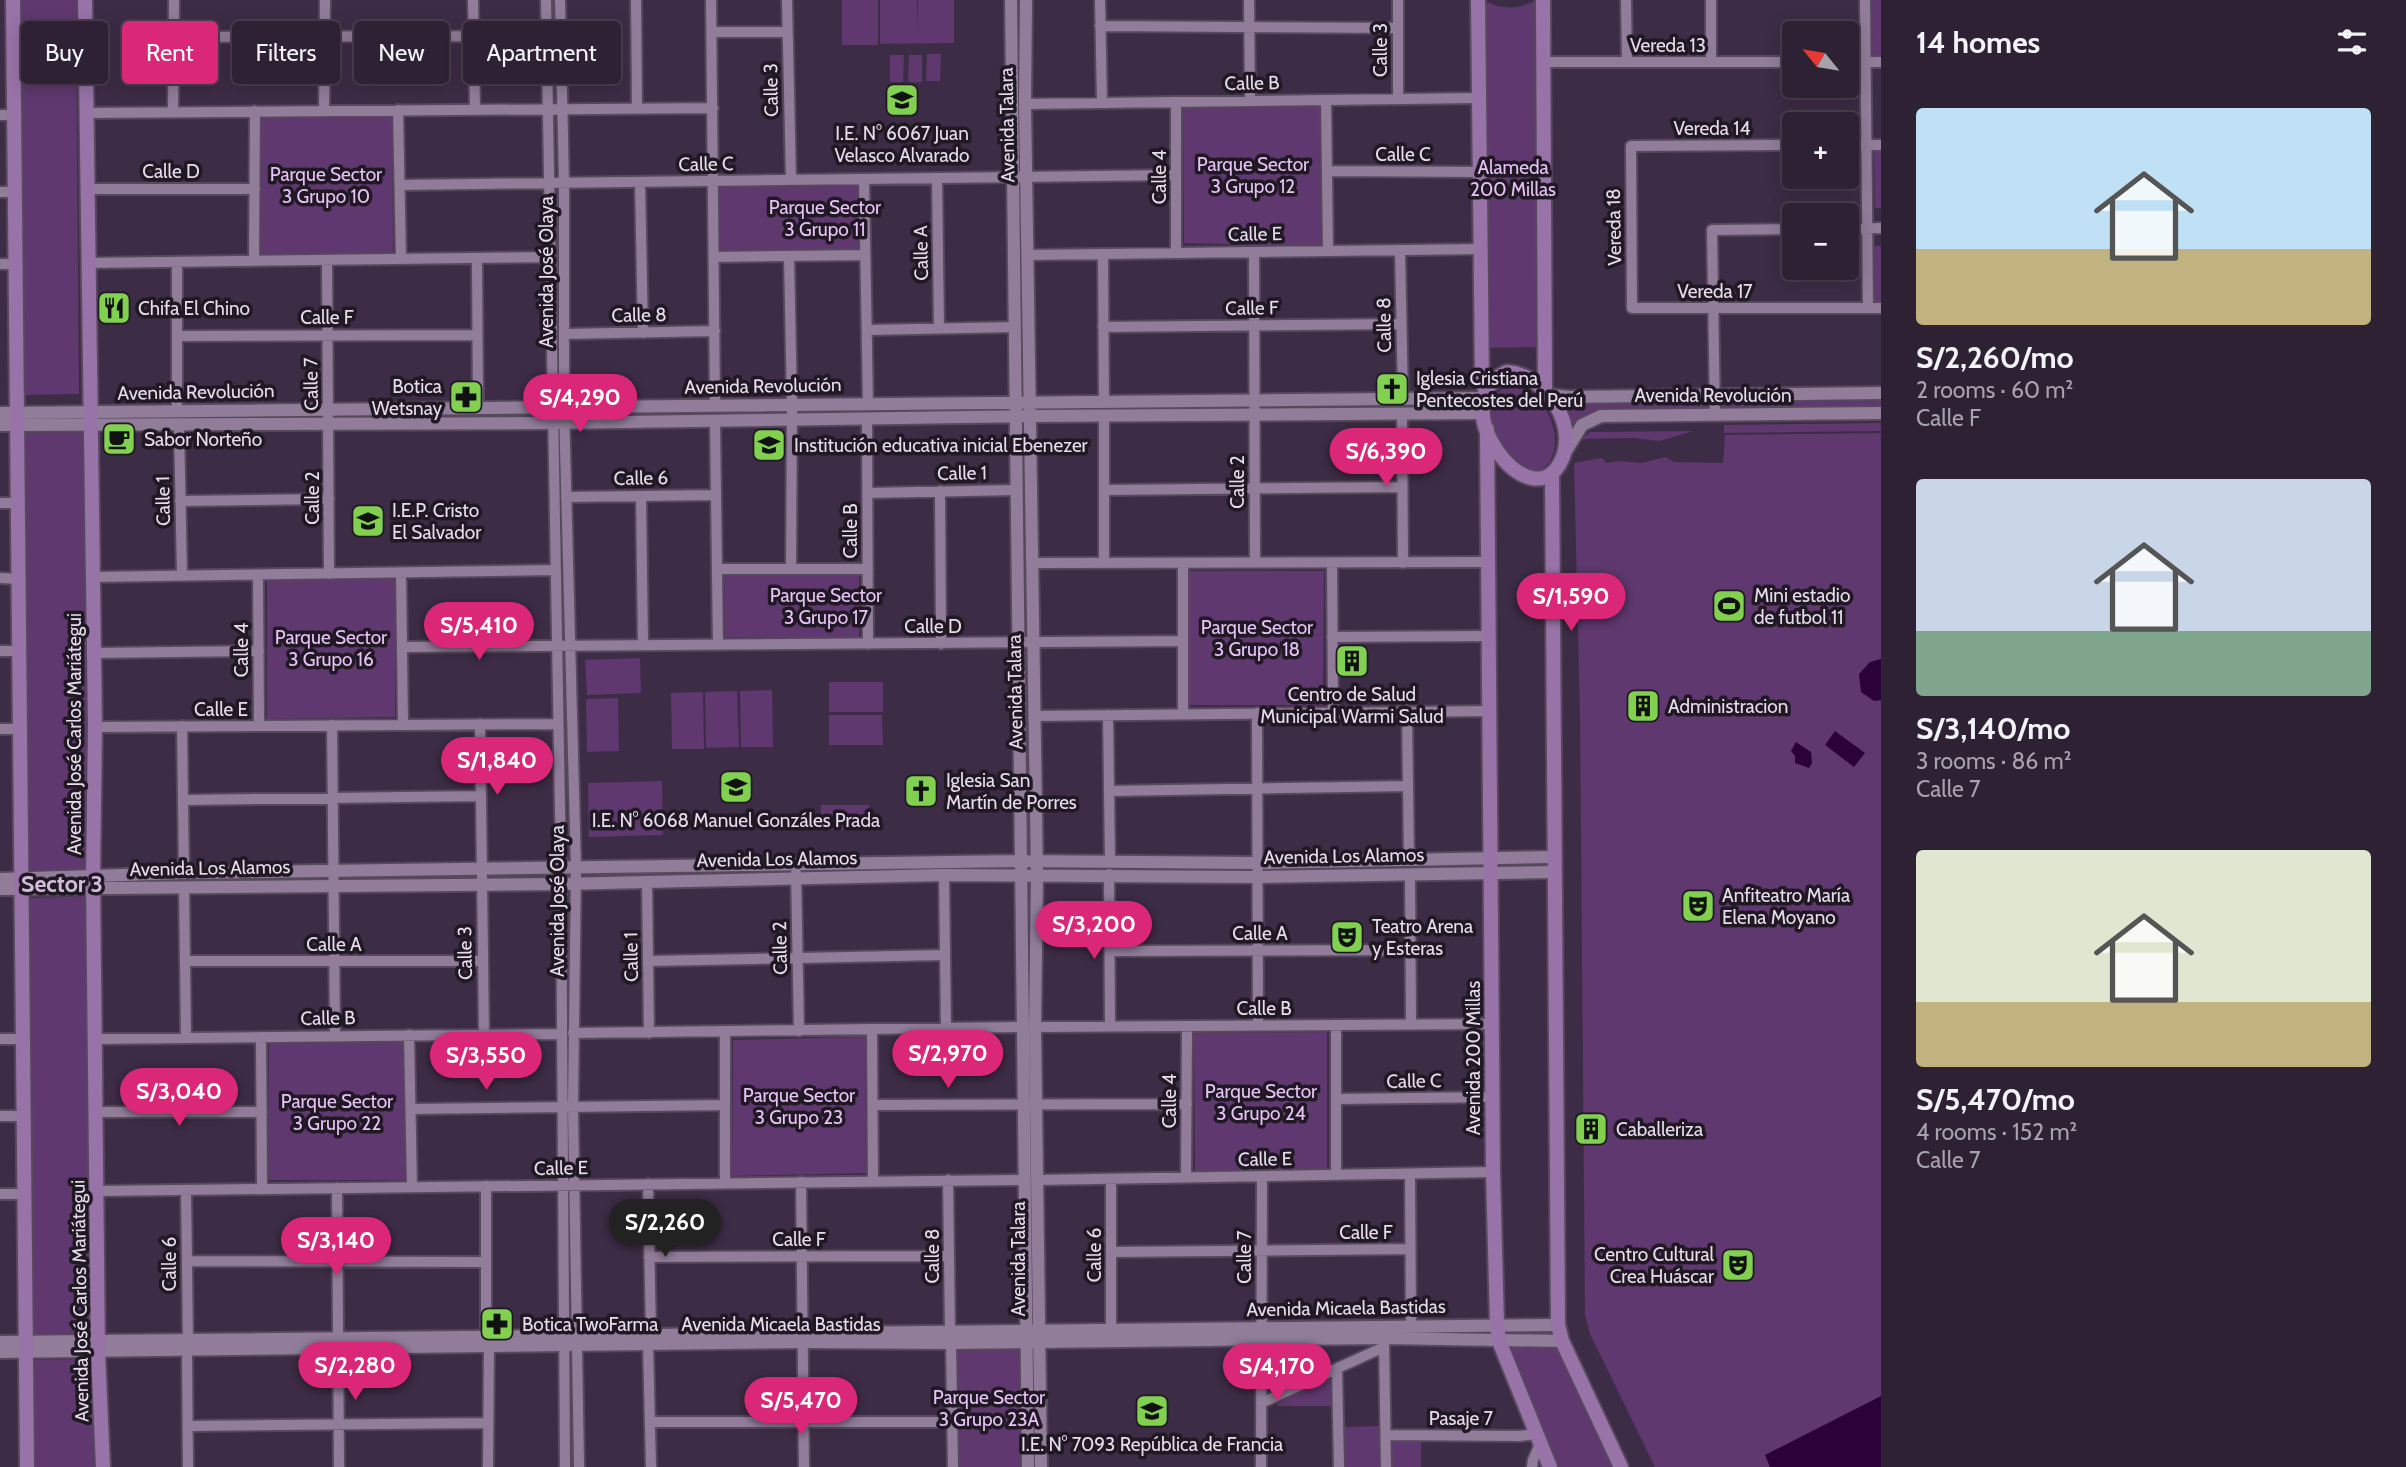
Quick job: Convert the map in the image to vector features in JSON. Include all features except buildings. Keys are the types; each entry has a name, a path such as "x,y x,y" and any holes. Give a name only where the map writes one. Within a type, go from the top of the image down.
{"main road":[{"path":"13,0 7,115 7,192 16,264 27,1467"},
{"name":"Avenida José Carlos Mariátegui","path":"85,0 95,727 93,883 98,1346 103,1467"},
{"path":"1478,0 1482,381 1487,429 1499,456 1518,473 1525,477 1540,478 1552,473"},
{"path":"1543,0 1547,392"},
{"path":"1484,401 1490,382 1507,372 1528,377 1547,392 1559,410 1564,428 1564,454 1552,473 1558,1325 1562,1341 1621,1467"},
{"name":"Avenida 200 Millas","path":"1487,429 1492,1097 1497,1325 1499,1341 1550,1467"}],"street":[{"path":"174,0 174,21"},
{"path":"325,0 325,21"},
{"path":"473,0 474,21"},
{"name":"Avenida José Olaya","path":"547,0 551,257 559,409 556,646 567,1033 567,1107 562,1185 579,1467"},
{"name":"Avenida José Olaya","path":"559,409 564,334 560,0"},
{"path":"636,0 637,108"},
{"path":"711,0 715,407"},
{"name":"Calle 3","path":"787,0 791,180"},
{"name":"Avenida Talara","path":"1011,0 1020,876 1029,1027 1031,1180 1032,1337 1028,1467"},
{"name":"Avenida Talara","path":"1026,0 1025,104 1037,868 1029,1027"},
{"path":"1100,0 1102,103"},
{"path":"1249,0 1250,101"},
{"name":"Calle 3","path":"1398,0 1398,99"},
{"path":"1626,0 1627,62"},
{"path":"1711,0 1711,62"},
{"path":"1865,0 1868,308"},
{"path":"1100,26 1398,28"},
{"path":"712,32 787,32"},
{"path":"340,37 463,36"},
{"name":"Vereda 13","path":"1543,62 1782,62"},
{"path":"1859,62 1881,62"},
{"path":"173,84 173,112"},
{"path":"324,84 324,111"},
{"path":"475,84 475,110"},
{"name":"Calle B","path":"1025,104 1478,98"},
{"path":"1326,100 1328,251"},
{"name":"Calle 4","path":"1176,102 1176,253"},
{"path":"86,113 713,108"},
{"path":"398,110 401,259"},
{"path":"254,261 255,111"},
{"name":"Vereda 14","path":"1630,146 1782,145"},
{"path":"1859,145 1881,145"},
{"name":"Vereda 18","path":"1630,146 1632,308"},
{"name":"Calle C","path":"1327,171 1479,172"},
{"path":"1013,177 1176,175"},
{"name":"Calle C","path":"400,185 1013,177"},
{"name":"Calle A","path":"937,178 939,328"},
{"path":"864,179 868,404"},
{"path":"640,182 643,333"},
{"name":"Calle D","path":"88,189 255,189"},
{"path":"1859,228 1881,228"},
{"path":"1715,415 1712,230 1782,229"},
{"name":"Calle E","path":"1029,255 1481,249"},
{"name":"Calle 8","path":"1400,250 1402,399"},
{"path":"1254,252 1254,400"},
{"path":"1103,254 1104,402"},
{"path":"714,257 865,255"},
{"path":"789,256 791,569"},
{"path":"88,263 551,257"},
{"path":"477,258 478,408"},
{"name":"Calle 7","path":"327,260 329,416"},
{"path":"177,262 178,418"},
{"path":"0,264 16,264"},
{"name":"Vereda 17","path":"1632,308 1881,308"},
{"name":"Calle F","path":"1103,327 1401,324"},
{"path":"866,330 1015,327"},
{"name":"Calle 8","path":"564,334 715,331"},
{"name":"Calle F","path":"177,336 477,335"},
{"name":"Avenida Revolución","path":"1547,392 1569,397 1881,393"},
{"name":"Avenida Revolución","path":"329,416 478,408 1254,400 1484,401"},
{"name":"Calle 2","path":"1254,400 1255,563"},
{"name":"Avenida Revolución","path":"0,425 17,419 90,418 329,416 559,422 1402,413 1484,401"},
{"name":"Avenida Revolución","path":"0,413 17,419"},
{"path":"1402,413 1403,563"},
{"name":"Avenida Revolución","path":"1564,454 1582,425 1601,415 1881,413"},
{"name":"Calle 2","path":"329,416 329,574"},
{"path":"1104,416 1104,563"},
{"name":"Calle 1","path":"178,418 182,576"},
{"name":"Calle B","path":"867,418 868,644"},
{"path":"715,421 718,645"},
{"name":"Avenida José Olaya","path":"559,422 566,497 576,868 567,1033"},
{"path":"1104,490 1402,487"},
{"name":"Calle 1","path":"867,493 1017,489"},
{"path":"940,491 941,644"},
{"name":"Calle 6","path":"566,497 716,495"},
{"path":"641,496 643,645"},
{"path":"180,501 329,499"},
{"path":"0,503 18,503"},
{"path":"1032,563 1487,562"},
{"path":"1182,563 1183,714"},
{"path":"1332,563 1333,712"},
{"path":"717,569 868,569"},
{"path":"93,577 556,570"},
{"path":"401,573 403,725"},
{"name":"Calle 4","path":"258,575 259,726"},
{"path":"0,578 19,579"},
{"path":"1332,637 1488,636"},
{"name":"Calle D","path":"556,646 1183,641"},
{"path":"402,647 556,646"},
{"path":"0,651 19,651"},
{"path":"93,653 258,651"},
{"path":"1035,716 1490,710"},
{"path":"1408,711 1409,860"},
{"path":"1257,713 1258,1025"},
{"path":"1108,715 1110,861"},
{"path":"480,724 482,870"},
{"name":"Calle E","path":"95,727 558,724"},
{"path":"182,726 184,873"},
{"path":"332,726 335,1036"},
{"path":"0,729 20,729"},
{"path":"1110,791 1408,786"},
{"path":"183,800 481,796"},
{"name":"Avenida Los Alamos","path":"93,883 184,873 561,868 1020,876 1037,868 1110,861 1258,863 1409,860 1491,865 1554,864"},
{"name":"Avenida Los Alamos","path":"0,889 22,884 93,883 184,887 561,884 1021,861 1037,868 1109,874 1258,877 1410,874 1491,865"},
{"name":"Calle 3","path":"482,870 484,1034"},
{"name":"Calle 2","path":"796,872 799,1031"},
{"path":"1109,874 1110,1026"},
{"path":"1410,874 1411,1024"},
{"path":"944,875 946,1029"},
{"name":"Avenida Los Alamos","path":"0,879 22,884"},
{"name":"Calle 1","path":"647,881 649,1032"},
{"path":"184,887 186,1038"},
{"name":"Calle A","path":"1110,951 1410,950"},
{"path":"649,961 945,955"},
{"name":"Calle A","path":"185,961 483,961"},
{"name":"Calle B","path":"96,1039 1110,1026 1492,1024"},
{"path":"1336,1025 1336,1175"},
{"name":"Calle 4","path":"1186,1177 1187,1026"},
{"path":"872,1030 873,1181"},
{"path":"725,1032 725,1183"},
{"path":"409,1035 412,1187"},
{"path":"261,1037 262,1189"},
{"path":"0,1039 23,1039"},
{"name":"Calle C","path":"1336,1099 1492,1097"},
{"path":"873,1105 1187,1104"},
{"path":"411,1109 725,1105"},
{"name":"Avenida José Olaya","path":"565,1467 575,1185 567,1107"},
{"path":"96,1112 262,1112"},
{"path":"0,1116 24,1116"},
{"name":"Calle E","path":"97,1191 1493,1172"},
{"path":"1410,1174 1411,1325"},
{"name":"Calle 7","path":"1261,1467 1262,1176"},
{"name":"Calle 6","path":"1111,1178 1111,1331"},
{"name":"Calle 8","path":"948,1180 953,1467"},
{"path":"801,1182 804,1467"},
{"path":"648,1184 651,1467"},
{"path":"486,1186 488,1467"},
{"path":"337,1188 339,1467"},
{"name":"Calle 6","path":"187,1190 188,1467"},
{"path":"0,1194 25,1194"},
{"name":"Calle F","path":"1111,1252 1410,1249"},
{"name":"Calle F","path":"649,1257 949,1256"},
{"path":"187,1261 486,1262"},
{"name":"Avenida Micaela Bastidas","path":"0,1352 26,1347 187,1344 1261,1334 1411,1325 1558,1325"},
{"name":"Avenida Micaela Bastidas","path":"1032,1337 1111,1331 1261,1334 1384,1343 1562,1341"},
{"name":"Avenida Talara","path":"1032,1337 1041,1467"},
{"name":"Avenida Micaela Bastidas","path":"0,1342 26,1347"},
{"path":"1261,1403 1337,1369 1384,1343 1386,1467"},
{"path":"1337,1369 1339,1467"},
{"path":"650,1422 952,1422"},
{"path":"188,1426 488,1423"},
{"name":"Pasaje 7","path":"1386,1435 1520,1436 1538,1439"},
{"path":"1532,1467 1538,1439"}],"green space":[{"path":"18,0 76,0 76,21 21,21 21,84 77,84 79,394 22,395"},
{"path":"842,0 878,0 878,45 842,45"},
{"path":"880,0 917,0 917,31 918,0 954,0 954,43 880,44"},
{"name":"Alameda 200 Millas","path":"1484,0 1510,8 1536,0 1541,347 1487,348"},
{"path":"1870,0 1881,0 1881,60 1870,60"},
{"path":"927,54 941,54 940,81 926,81"},
{"path":"890,55 904,55 903,82 890,82"},
{"path":"909,55 922,55 922,82 908,82"},
{"name":"Parque Sector 3 Grupo 12","path":"1320,105 1324,246 1184,243 1183,107"},
{"name":"Parque Sector 3 Grupo 10","path":"392,116 393,253 260,254 259,118"},
{"path":"1874,151 1881,151 1881,208 1875,208"},
{"name":"Parque Sector 3 Grupo 11","path":"858,184 859,250 720,254 718,188"},
{"path":"1873,246 1881,246 1881,303 1874,303"},
{"path":"1513,384 1540,403 1551,419 1555,436 1553,454 1550,461 1537,471 1524,468 1511,459 1495,431 1493,402 1500,391"},
{"path":"1881,401 1881,409 1722,411 1722,402"},
{"path":"1708,402 1708,411 1583,419 1570,428 1562,403"},
{"path":"1881,423 1881,431 1724,433 1724,425"},
{"path":"1693,431 1659,441 1635,438 1581,439 1590,432"},
{"path":"84,432 87,869 83,874 32,874 27,870 23,433"},
{"path":"1881,433 1881,1467 1655,1467 1590,1334 1585,1315 1580,715 1574,463 1601,458 1607,463 1641,463 1666,457 1674,462 1723,463 1725,435"},
{"name":"Parque Sector 3 Grupo 18","path":"1190,571 1324,571 1323,705 1190,705"},
{"name":"Parque Sector 3 Grupo 17","path":"859,572 859,637 725,637 724,574"},
{"name":"Parque Sector 3 Grupo 16","path":"395,578 395,717 267,719 267,579"},
{"path":"640,658 641,693 587,695 585,660"},
{"path":"829,682 883,682 883,712 829,712"},
{"path":"772,690 773,747 741,747 740,691"},
{"path":"737,691 739,747 706,748 705,692"},
{"path":"703,692 704,749 672,749 671,693"},
{"path":"618,698 619,751 587,752 586,699"},
{"path":"829,715 882,715 883,745 829,745"},
{"path":"662,781 663,835 589,837 588,783"},
{"path":"821,805 869,805 869,830 821,830"},
{"path":"87,896 94,1333 33,1334 29,898"},
{"name":"Parque Sector 3 Grupo 24","path":"1327,1032 1327,1171 1195,1172 1194,1033"},
{"name":"Parque Sector 3 Grupo 23","path":"865,1037 866,1173 732,1176 733,1040"},
{"name":"Parque Sector 3 Grupo 22","path":"404,1041 405,1180 268,1180 269,1044"},
{"path":"1504,1345 1558,1347 1612,1467 1556,1467"},
{"name":"Parque Sector 3 Grupo 23A","path":"1021,1349 1022,1467 957,1467 956,1350"},
{"path":"89,1359 93,1364 94,1467 33,1467 31,1364 34,1360"},
{"path":"1331,1378 1332,1406 1276,1406 1279,1402"},
{"path":"1383,1426 1384,1467 1342,1467 1341,1427"},
{"path":"1392,1441 1421,1441 1421,1467 1392,1467"}],"shaded area":[{"path":"1881,659 1881,700 1874,701 1861,692 1859,674 1870,662"},
{"path":"1835,731 1865,753 1854,767 1825,745"},
{"path":"1796,742 1811,752 1812,763 1809,768 1795,763 1795,756 1791,751"},
{"path":"1881,1396 1881,1467 1770,1467 1765,1455"}],"place":[{"name":"I.E. N° 6067 Juan Velasco Alvarado","path":"902,100"},
{"name":"Chifa El Chino","path":"114,308"},
{"name":"Iglesia Cristiana Pentecostes del Perú","path":"1392,389"},
{"name":"Botica Wetsnay","path":"466,397"},
{"name":"Sabor Norteño","path":"119,439"},
{"name":"Institución educativa inicial Ebenezer","path":"769,445"},
{"name":"I.E.P. Cristo El Salvador","path":"368,521"},
{"name":"Mini estadio de futbol 11","path":"1729,606"},
{"name":"Centro de Salud Municipal Warmi Salud","path":"1352,661"},
{"name":"Administracion","path":"1643,706"},
{"name":"I.E. N° 6068 Manuel Gonzáles Prada","path":"736,787"},
{"name":"Iglesia San Martín de Porres","path":"921,791"},
{"name":"Anfiteatro María Elena Moyano","path":"1698,906"},
{"name":"Teatro Arena y Esteras","path":"1347,937"},
{"name":"Caballeriza","path":"1591,1129"},
{"name":"Centro Cultural Crea Huáscar","path":"1738,1265"},
{"name":"Botica TwoFarma","path":"497,1324"},
{"name":"I.E. N° 7093 República de Francia","path":"1152,1411"}],"district":[{"name":"Sector 3","path":"62,884"}]}
